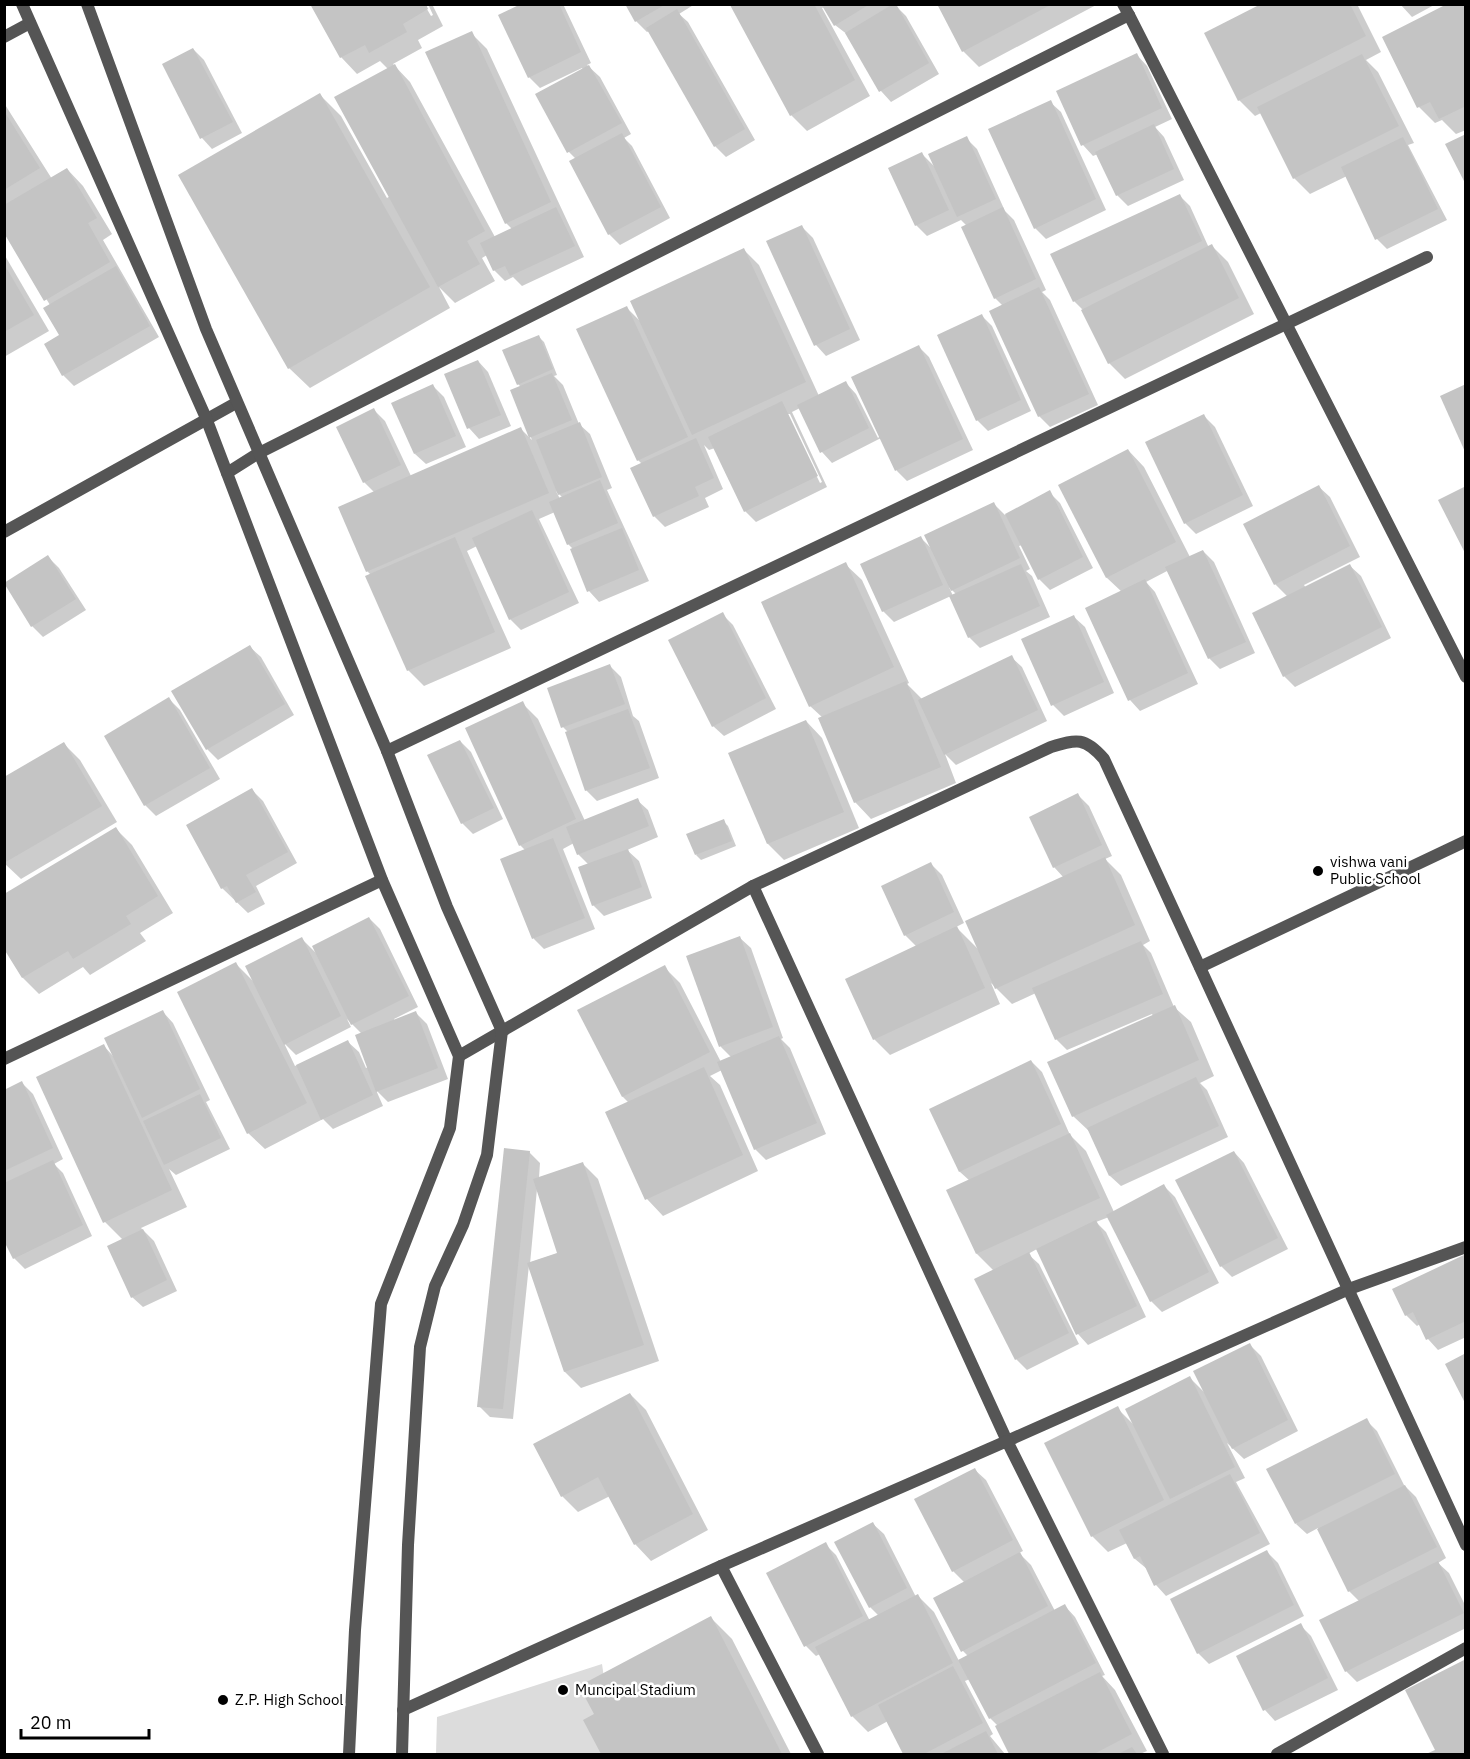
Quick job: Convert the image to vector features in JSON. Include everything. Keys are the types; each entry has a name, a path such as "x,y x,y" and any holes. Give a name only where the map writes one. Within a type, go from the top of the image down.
{"street":[{"path":"22,4 206,418 382,880 459,1056 450,1128 381,1304 355,1630 348,1755"},
{"path":"87,4 206,329 257,454 387,751 447,907 502,1031 487,1155 463,1225 435,1286 420,1347 408,1545 402,1755"},
{"path":"227,473 257,454 1126,10 1466,677"},
{"path":"4,37 30,23"},
{"path":"387,751 1427,257"},
{"path":"4,532 236,403"},
{"path":"459,1056 753,886 1051,747 1075,740 1092,745 1104,759 1466,1545"},
{"path":"1200,967 1466,841"},
{"path":"4,1059 382,880"},
{"path":"753,886 1007,1441 1162,1755"},
{"path":"403,1710 721,1566 1349,1289 1466,1247"},
{"path":"721,1566 818,1755"},
{"path":"1277,1755 1466,1648"}],"shaded area":[{"name":"Muncipal Stadium","path":"602,1664 615,1754 436,1754 437,1717"}],"building":[{"path":"310,4 426,4 428,9 403,24 407,32 369,53 365,45 340,58"},
{"path":"521,4 559,4 581,52 528,78 498,15"},
{"path":"625,4 666,4 635,22"},
{"path":"814,4 855,80 790,116 730,5"},
{"path":"821,4 870,4 834,26"},
{"path":"896,4 929,63 879,92 845,33"},
{"path":"937,4 1052,4 962,52"},
{"path":"1261,4 1350,4 1366,36 1238,101 1204,33"},
{"path":"1447,4 1466,4 1466,106 1439,119 1430,102 1417,108 1382,37"},
{"path":"677,9 745,129 714,147 646,28"},
{"path":"472,31 551,202 505,224 425,52"},
{"path":"193,48 233,122 200,139 162,64"},
{"path":"1137,53 1162,108 1081,146 1056,91"},
{"path":"1362,54 1399,126 1293,179 1257,107"},
{"path":"395,64 485,231 467,241 480,264 438,287 334,97"},
{"path":"589,65 622,123 567,153 535,94"},
{"path":"320,93 430,287 288,369 178,175"},
{"path":"1051,100 1096,199 1034,229 988,129"},
{"path":"4,111 40,168 4,190"},
{"path":"1154,124 1174,169 1116,196 1095,152"},
{"path":"622,133 661,207 608,235 569,161"},
{"path":"1466,134 1466,185 1445,144"},
{"path":"967,136 996,199 957,217 928,154"},
{"path":"1403,137 1438,209 1375,240 1341,167"},
{"path":"922,152 949,210 915,226 888,168"},
{"path":"67,168 97,218 88,223 110,262 44,301 4,233 4,205"},
{"path":"1180,194 1202,241 1073,302 1050,254"},
{"path":"556,207 575,246 510,276 505,266 493,271 480,243"},
{"path":"1003,207 1036,279 994,299 961,227"},
{"path":"802,225 850,329 814,346 766,241"},
{"path":"1212,244 1239,298 1108,364 1081,310"},
{"path":"744,248 806,382 692,435 630,301"},
{"path":"4,264 34,315 4,332"},
{"path":"116,266 150,326 62,376 44,344 59,335 43,308"},
{"path":"1039,287 1089,394 1038,417 989,311"},
{"path":"627,306 688,437 637,461 576,329"},
{"path":"982,314 1021,400 976,421 937,335"},
{"path":"539,335 553,369 517,385 502,350"},
{"path":"919,345 963,439 895,471 851,377"},
{"path":"478,360 501,415 467,429 444,374"},
{"path":"552,373 572,420 529,438 510,390"},
{"path":"846,381 869,428 820,453 797,405"},
{"path":"433,384 456,436 414,454 391,403"},
{"path":"1466,384 1466,454 1440,396"},
{"path":"782,401 818,476 744,512 708,437"},
{"path":"374,408 401,465 363,483 336,427"},
{"path":"1204,414 1243,495 1184,524 1145,442"},
{"path":"580,422 602,477 558,495 536,440"},
{"path":"521,427 549,493 366,572 338,507"},
{"path":"696,438 714,478 695,487 699,496 653,517 630,468"},
{"path":"1128,449 1176,542 1106,578 1058,485"},
{"path":"600,480 618,523 567,545 549,502"},
{"path":"1319,485 1350,546 1274,585 1243,524"},
{"path":"1466,486 1466,555 1438,500"},
{"path":"1050,490 1083,557 1038,580 1005,514"},
{"path":"994,502 1020,558 951,591 924,535"},
{"path":"532,510 569,592 509,620 472,538"},
{"path":"622,528 639,570 587,592 570,549"},
{"path":"921,536 943,585 882,612 860,564"},
{"path":"455,537 495,632 407,671 365,576"},
{"path":"1203,550 1246,642 1208,659 1165,567"},
{"path":"48,555 76,599 31,627 4,583"},
{"path":"846,562 894,667 809,707 761,602"},
{"path":"1021,564 1040,606 968,638 949,596"},
{"path":"1350,564 1382,627 1283,677 1252,613"},
{"path":"1145,579 1188,673 1128,701 1085,608"},
{"path":"723,612 766,698 712,727 668,640"},
{"path":"1074,615 1104,682 1051,706 1021,639"},
{"path":"250,645 285,704 206,750 171,691"},
{"path":"1012,655 1038,710 944,755 918,700"},
{"path":"610,664 625,704 561,728 547,688"},
{"path":"906,681 941,767 854,803 818,718"},
{"path":"169,697 210,768 144,806 104,736"},
{"path":"523,701 576,819 519,846 465,728"},
{"path":"628,709 650,768 585,791 565,732"},
{"path":"806,720 844,812 767,844 728,753"},
{"path":"460,740 494,808 461,824 427,755"},
{"path":"64,742 102,806 4,863 4,777"},
{"path":"252,788 288,852 246,875 256,892 236,903 227,886 221,889 186,825"},
{"path":"1078,793 1102,845 1053,868 1029,817"},
{"path":"638,798 649,826 577,855 566,827"},
{"path":"724,819 732,841 695,855 686,834"},
{"path":"116,827 158,896 126,916 131,924 73,959 68,951 22,978 4,949 4,894"},
{"path":"553,838 585,918 532,939 500,859"},
{"path":"628,849 642,887 592,906 578,867"},
{"path":"1105,857 1135,925 995,989 965,921"},
{"path":"931,862 954,912 904,936 881,886"},
{"path":"369,917 409,996 351,1025 312,946"},
{"path":"957,926 985,988 873,1040 845,979"},
{"path":"740,936 773,1027 719,1047 686,956"},
{"path":"302,937 341,1016 284,1045 245,966"},
{"path":"1141,941 1163,994 1055,1040 1032,988"},
{"path":"236,962 307,1103 247,1134 177,992"},
{"path":"665,965 710,1052 622,1097 577,1010"},
{"path":"1175,1005 1199,1060 1072,1117 1047,1062"},
{"path":"163,1010 200,1089 142,1118 104,1038"},
{"path":"416,1011 438,1068 376,1092 355,1035"},
{"path":"779,1036 817,1123 754,1150 717,1062"},
{"path":"348,1040 373,1095 321,1120 296,1065"},
{"path":"104,1044 172,1190 103,1223 36,1077"},
{"path":"1031,1060 1061,1124 959,1172 929,1109"},
{"path":"704,1067 743,1155 645,1200 605,1112"},
{"path":"1196,1077 1219,1126 1109,1176 1087,1128"},
{"path":"22,1081 53,1148 4,1171 4,1090"},
{"path":"200,1094 221,1138 164,1165 143,1121"},
{"path":"1070,1133 1100,1198 976,1254 946,1190"},
{"path":"504,1148 530,1151 503,1409 477,1407"},
{"path":"1234,1151 1278,1238 1220,1267 1175,1180"},
{"path":"53,1160 83,1225 13,1259 4,1241 4,1183"},
{"path":"583,1162 644,1345 564,1372 527,1263 557,1253 533,1179"},
{"path":"1164,1184 1209,1272 1150,1302 1106,1215"},
{"path":"1096,1220 1137,1306 1076,1335 1036,1249"},
{"path":"143,1229 167,1280 131,1298 107,1246"},
{"path":"1029,1252 1069,1333 1015,1360 974,1279"},
{"path":"1466,1254 1466,1321 1426,1340 1413,1312 1405,1316 1392,1289"},
{"path":"1250,1343 1288,1420 1232,1449 1193,1371"},
{"path":"1466,1353 1466,1405 1445,1364"},
{"path":"1190,1376 1235,1467 1170,1499 1125,1409"},
{"path":"630,1393 693,1514 634,1545 598,1477 561,1497 533,1444"},
{"path":"1118,1406 1164,1500 1091,1537 1044,1443"},
{"path":"1367,1418 1395,1474 1295,1524 1266,1469"},
{"path":"975,1468 1013,1540 952,1572 914,1499"},
{"path":"1230,1474 1260,1533 1154,1586 1140,1556 1134,1559 1119,1530"},
{"path":"1405,1485 1437,1547 1348,1592 1317,1529"},
{"path":"873,1522 907,1588 869,1608 834,1542"},
{"path":"826,1542 863,1616 804,1647 766,1573"},
{"path":"1267,1550 1294,1605 1197,1654 1170,1599"},
{"path":"1020,1552 1048,1606 961,1652 933,1598"},
{"path":"1438,1561 1464,1613 1345,1672 1319,1620"},
{"path":"918,1594 953,1663 851,1717 815,1647"},
{"path":"1065,1604 1096,1663 989,1719 958,1660"},
{"path":"711,1616 782,1754 601,1754 583,1720 594,1714 579,1686"},
{"path":"1301,1623 1328,1678 1263,1711 1236,1656"},
{"path":"1466,1659 1466,1754 1426,1754 1435,1750 1405,1690"},
{"path":"953,1666 983,1723 924,1754 903,1754 878,1705"},
{"path":"1100,1672 1132,1734 1094,1754 1009,1754 995,1726"},
{"path":"986,1731 998,1754 941,1754"},
{"path":"1132,1747 1137,1754 1118,1754"}],"place":[{"name":"vishwa vani Public School","path":"1318,871"},
{"name":"Muncipal Stadium","path":"563,1690"},
{"name":"Z.P. High School","path":"223,1700"}]}
